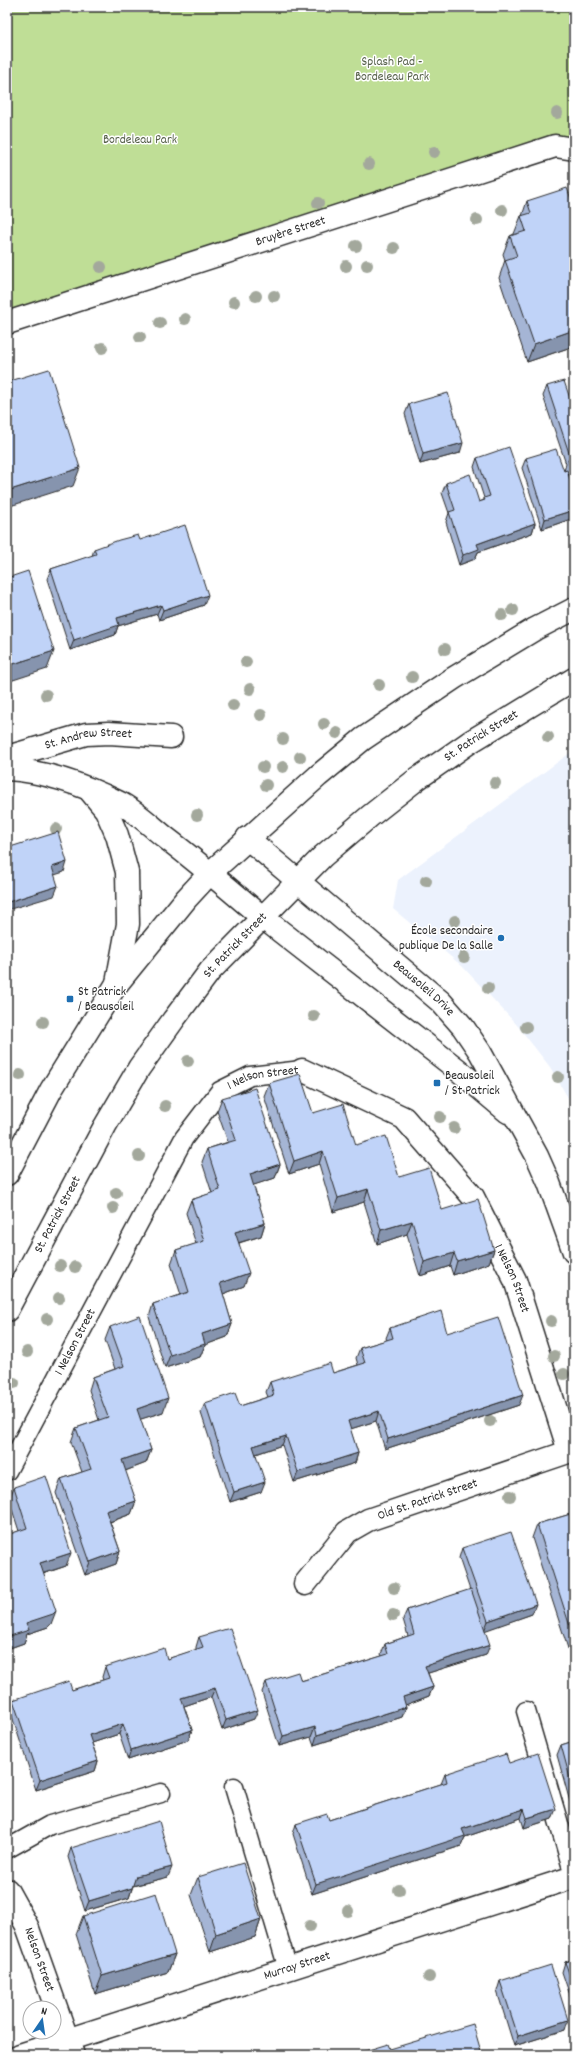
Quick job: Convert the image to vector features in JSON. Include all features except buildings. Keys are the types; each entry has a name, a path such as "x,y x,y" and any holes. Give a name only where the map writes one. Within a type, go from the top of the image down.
{"street":[{"name":"Bruyère Street","path":"7,323 547,148 555,146 574,149"},
{"path":"7,1174 51,1090 116,985 186,899 210,873 247,838 363,739 402,712 496,652 535,629 574,609"},
{"name":"St. Patrick Street","path":"7,1310 105,1126 139,1068 210,971 323,856 417,779 476,738 574,679"},
{"name":"St. Andrew Street","path":"7,757 86,734 109,733 171,737"},
{"name":"Beausoleil Drive","path":"7,769 57,779 89,790 121,804 143,819 262,917 457,1069 518,1121"},
{"path":"89,790 106,810 117,835 127,872 128,924 116,985"},
{"name":"Beausoleil Drive","path":"247,838 441,1002 463,1027 480,1052 518,1121 549,1184 574,1252"},
{"name":"1 Nelson Street","path":"302,1070 404,1118 473,1197 515,1280 571,1450"},
{"name":"Old St. Patrick Street","path":"305,1584 347,1532 368,1520 571,1450"},
{"name":"Murray Street","path":"20,2055 70,2048 288,1969 574,1876"},
{"name":"Nelson Street","path":"7,1890 27,1926 70,2048"}],"lane":[{"name":"1 Nelson Street","path":"7,1472 184,1138 220,1090 250,1076 302,1070"},
{"path":"526,1711 574,1876"},
{"path":"234,1786 288,1969"},
{"path":"7,1849 50,1825 161,1793"}],"shaded area":[{"name":"École secondaire publique De la Salle","path":"574,750 574,1108 550,1067 517,1025 462,966 393,909 398,880"}],"green space":[{"name":"Bordeleau Park","path":"7,7 574,7 574,149 7,323"}],"place":[{"name":"École secondaire publique De la Salle","path":"501,938"},
{"name":"St Patrick / Beausoleil","path":"70,999"},
{"name":"Beausoleil / St Patrick","path":"437,1083"}],"park label":[{"name":"Splash Pad - Bordeleau Park","path":"392,70"}]}
